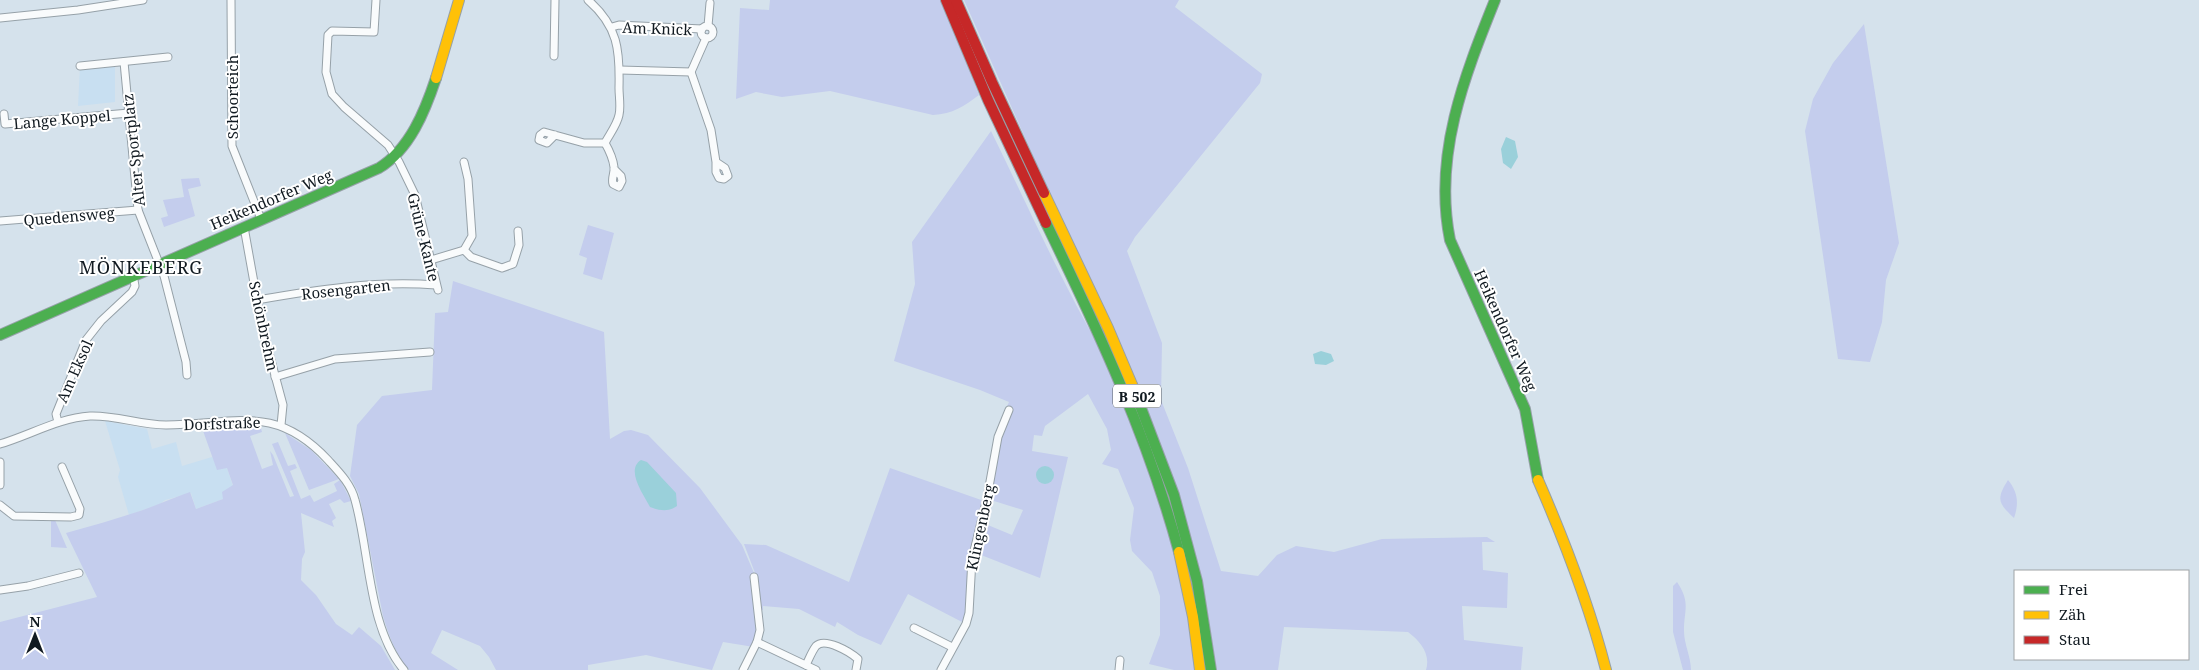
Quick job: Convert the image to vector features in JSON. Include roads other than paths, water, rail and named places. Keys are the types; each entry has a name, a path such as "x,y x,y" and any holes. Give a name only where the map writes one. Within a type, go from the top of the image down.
{"main road":[{"name":"Heikendorfer Weg","path":"0,335 261,219 369,174 395,156 404,145 424,107 450,41 459,0"},
{"name":"B 502","path":"946,0 1010,136 1105,347 1151,460 1184,573 1195,626 1200,670"},
{"name":"B 502","path":"956,0 1010,136 1110,334 1160,457 1190,553 1203,611 1211,670"},
{"name":"Heikendorfer Weg","path":"1495,0 1473,51 1450,137 1443,194 1444,217 1450,240 1525,409 1537,478 1562,534 1598,639 1606,670"}],"street":[{"path":"0,18 78,10 143,0"},
{"name":"Schoorteich","path":"231,0 232,146 261,219"},
{"name":"Grüne Kante","path":"376,0 374,32 332,32 328,35 326,72 332,94 388,145 395,156 415,195 437,287"},
{"path":"554,56 555,0"},
{"path":"588,0 601,12 612,27 617,39 620,70 619,115 604,143"},
{"name":"Am Knick","path":"705,28 710,2"},
{"name":"Am Knick","path":"612,27 619,25 705,28 712,30 712,35 706,38 691,72"},
{"path":"80,66 168,57"},
{"name":"Alter Sportplatz","path":"124,62 138,210 158,265 164,276 186,362 186,375"},
{"path":"620,70 691,72 711,130 716,162"},
{"name":"Lange Koppel","path":"4,114 5,124 129,113"},
{"path":"555,135 584,143 604,143"},
{"path":"604,143 610,151 614,169"},
{"path":"431,260 464,250 472,236 468,179 464,162"},
{"name":"Quedensweg","path":"0,221 138,210"},
{"name":"Schönbrehm","path":"244,227 257,300 283,405 282,425"},
{"path":"464,250 471,257 502,268 508,268 513,264 519,245 518,230"},
{"name":"Am Eksol","path":"0,444 34,433 58,422 56,414 86,340 101,321 132,292 135,286 133,275"},
{"name":"Rosengarten","path":"257,300 353,285 385,283 437,287"},
{"path":"275,377 335,359 430,352"},
{"name":"Klingenberg","path":"941,670 966,624 969,613 972,559 987,498 998,437 1008,410"},
{"name":"Dorfstraße","path":"58,422 91,416 158,425 254,420 282,425 323,454 344,477 354,498 384,636 394,658 404,670"},
{"path":"0,462 0,485"},
{"path":"0,505 14,516 71,517 79,515 80,509 62,466"},
{"path":"0,590 28,586 80,573"},
{"path":"743,670 757,642 760,630 754,577"},
{"path":"914,628 952,647"},
{"path":"757,642 816,670"},
{"path":"806,665 816,646 821,643 858,659 856,670"},
{"path":"1119,670 1120,660"}],"district":[{"name":"MÖNKEBERG","path":"141,267"}]}
